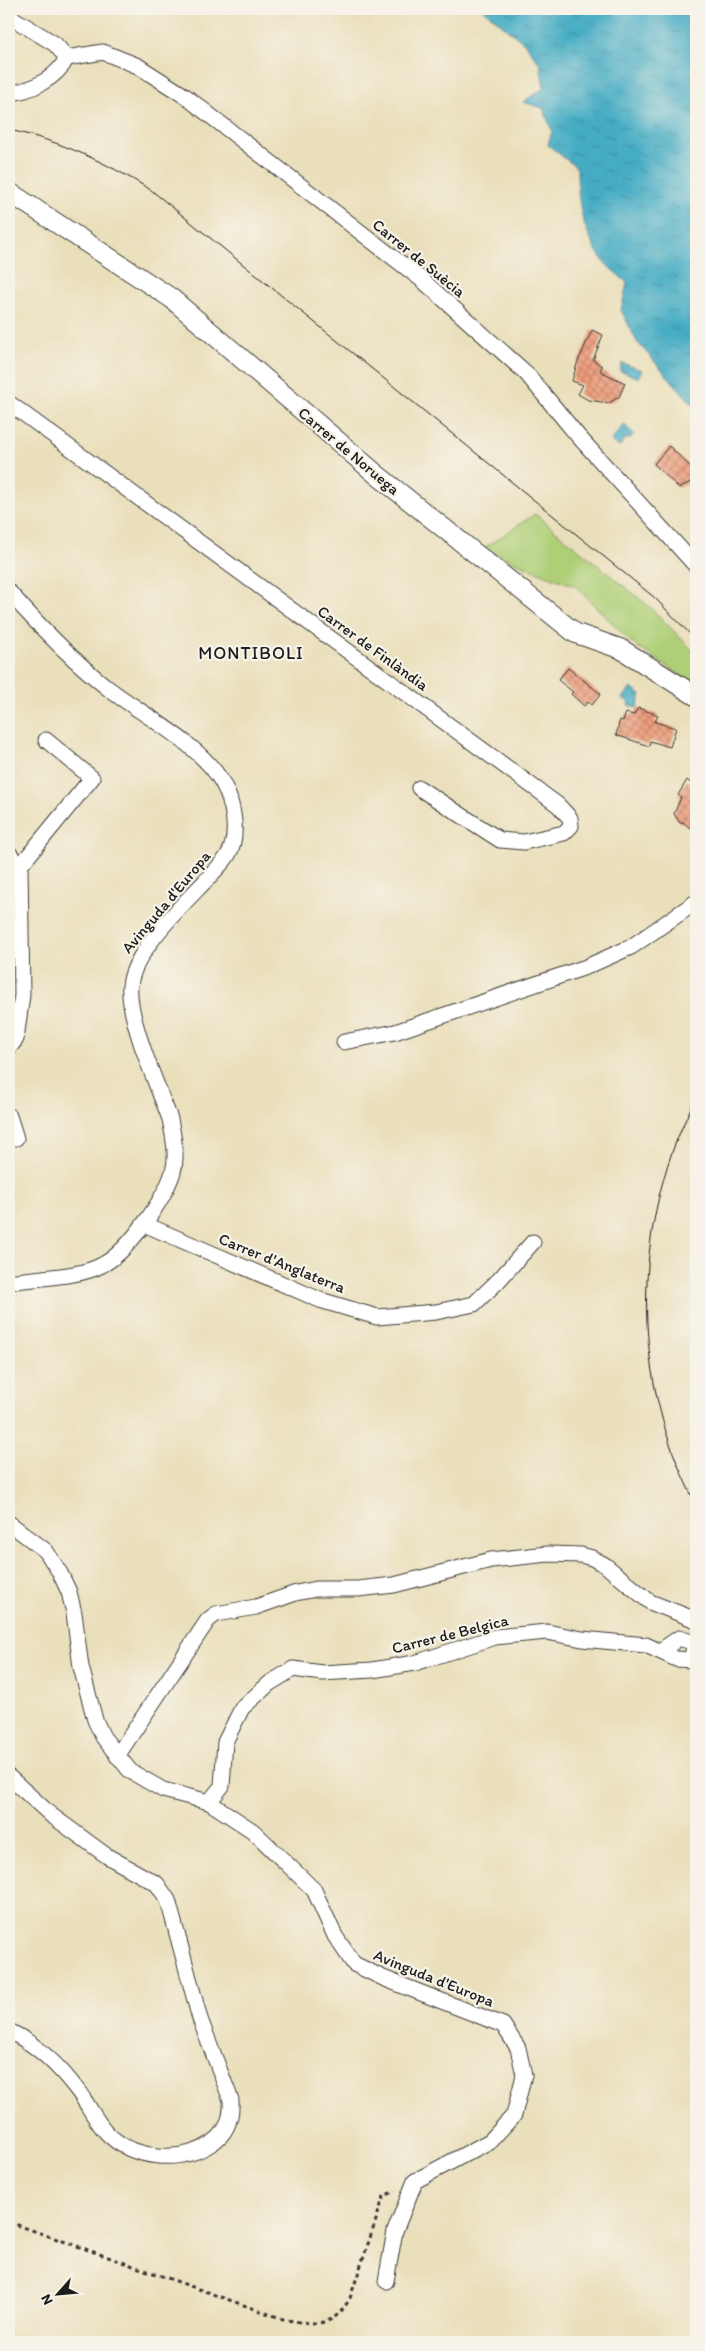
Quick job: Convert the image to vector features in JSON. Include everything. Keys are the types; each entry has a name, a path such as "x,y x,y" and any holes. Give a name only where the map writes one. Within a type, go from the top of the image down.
{"street":[{"path":"9,16 55,44 67,58 61,71 25,92 9,93"},
{"name":"Carrer de Suècia","path":"67,58 103,52 138,66 185,96 421,279 526,373 578,436 696,566"},
{"name":"Carrer de Noruega","path":"9,192 171,298 376,474 575,634 621,649 696,696"},
{"name":"Carrer de Finlàndia","path":"9,403 558,805 570,818 571,826 564,833 524,842 500,840 419,788"},
{"name":"Avinguda d'Europa","path":"9,592 46,634 79,665 170,732 209,766 222,782 232,808 232,840 229,854 147,947 134,968 130,987 132,1013 170,1119 175,1156 173,1172 144,1224 117,1256 102,1266 87,1271 9,1282"},
{"path":"20,866 92,778 46,740"},
{"path":"9,853 20,866 22,995 16,1039 9,1048"},
{"path":"344,1042 395,1032 586,967 631,947 696,902"},
{"path":"9,1116 16,1138"},
{"name":"Carrer d'Anglaterra","path":"144,1224 320,1300 377,1317 436,1312 474,1304 498,1281 533,1242"},
{"name":"Avinguda d'Europa","path":"9,1523 46,1551 60,1573 69,1592 74,1614 81,1667 88,1701 103,1737 130,1771 157,1787 208,1802 253,1831 314,1890 336,1936 354,1964 383,1978 503,2025 518,2048 524,2075 514,2115 490,2141 415,2181"},
{"path":"117,1756 208,1620 216,1614 256,1607 296,1592 316,1589 358,1589 402,1584 491,1560 514,1557 548,1554 580,1555 605,1565 650,1602 696,1620"},
{"name":"Carrer de Belgica","path":"208,1802 222,1786 225,1742 242,1708 270,1683 293,1669 322,1673 372,1670 415,1663 495,1638 547,1632 582,1639 646,1645 676,1659 694,1660"},
{"path":"9,1776 51,1815 107,1856 157,1884 168,1900 200,2019 230,2100 232,2114 228,2124 216,2140 200,2151 177,2156 151,2155 123,2146 106,2132 60,2070 40,2051 9,2031"},
{"path":"386,2282 395,2231 415,2181"}],"path":[{"path":"692,538 696,533"},
{"path":"9,2222 286,2320 323,2323 333,2319 342,2311 350,2298 384,2196 415,2181"}],"green space":[{"path":"535,514 652,609 696,654 696,686 632,643 575,586 484,548"}],"water":[{"path":"483,9 696,9 696,408 637,342 621,310 627,283 602,259 585,227 578,192 577,168 548,145 552,131 543,108 523,102 544,88 540,64 525,44"},
{"path":"622,363 642,370 639,378 620,371"},
{"path":"624,424 634,434 630,439 624,439 621,446 617,446 611,441"},
{"path":"631,688 641,695 637,708 628,705 629,701 622,699"}],"building":[{"path":"592,330 603,335 593,360 602,366 600,371 625,383 619,397 609,403 588,400 578,394 583,385 572,381 577,364"},
{"path":"669,446 696,472 696,479 679,488 654,464"},
{"path":"568,668 601,694 592,705 588,702 584,706 571,694 573,692 558,680"},
{"path":"638,708 658,715 655,722 676,728 670,747 650,741 649,746 616,735 620,720 623,721 626,713 634,715"},
{"path":"687,780 696,787 696,818 690,828 683,822 680,823 674,814 681,797 678,795"}],"tram line":[{"path":"9,130 65,146 117,170 151,190 655,598 696,640"},
{"path":"696,1096 671,1155 659,1199 650,1243 647,1287 648,1332 653,1376 663,1420 677,1463 696,1504"}],"district":[{"name":"MONTIBOLI","path":"251,653"}]}
